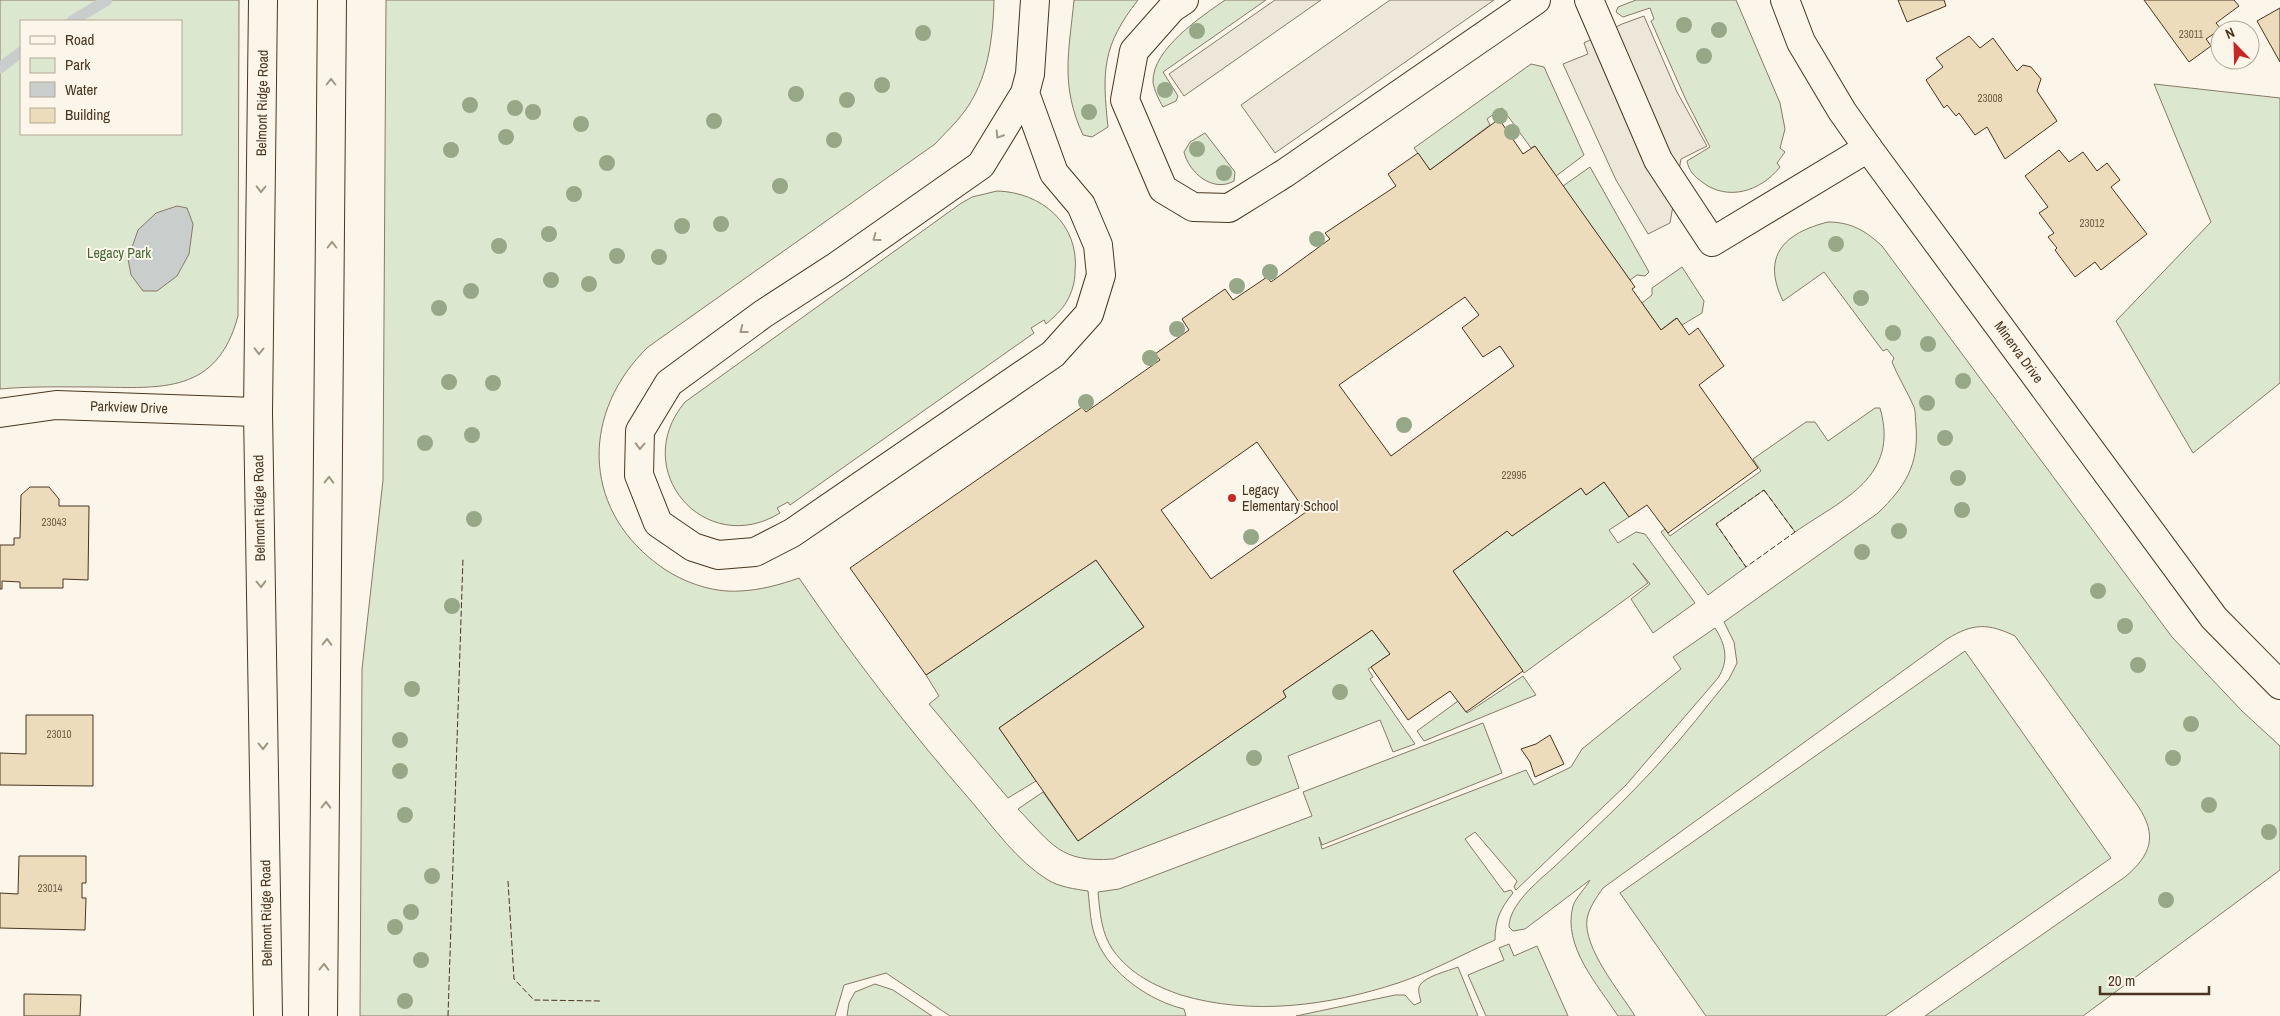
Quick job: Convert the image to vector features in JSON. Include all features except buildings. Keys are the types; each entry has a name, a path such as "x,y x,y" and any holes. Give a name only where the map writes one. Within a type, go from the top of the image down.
{"main road":[{"name":"Belmont Ridge Road","path":"263,0 258,412 268,1016"},
{"path":"323,1016 332,0"},
{"path":"1025,93 1054,173 1081,205 1098,245 1101,275 1089,314 1053,354 792,533 755,552 718,555 693,547 658,523 640,475 640,431 669,383 763,314 837,266 980,165 1025,93 1030,74 1035,0"},
{"path":"1184,0 1172,8 1134,51 1125,100 1163,189 1193,207 1229,208 1285,173 1536,0"},
{"path":"1589,0 1658,160 1712,242 1868,148"},
{"name":"Minerva Drive","path":"1785,0 1801,42 1842,112 2214,618 2280,686"},
{"name":"Parkview Drive","path":"0,413 56,405 258,412"}],"green space":[{"name":"Legacy Park","path":"0,0 239,0 238,316 229,341 216,360 201,373 184,381 164,386 24,387 0,389"},
{"path":"386,0 994,0 988,59 979,86 964,112 935,144 648,347 626,372 611,400 602,428 599,458 603,486 614,514 631,540 656,563 685,580 707,588 740,591 770,587 799,578 882,692 1006,844 1048,880 1062,886 1088,891 1093,929 1103,953 1112,964 1122,975 1145,993 1158,1000 1184,1009 1186,1016 950,1016 886,973 844,985 835,1016 360,1016 362,669 383,480"},
{"path":"1074,0 1138,0 1117,31 1107,60 1105,90 1108,127 1092,137 1083,135 1071,100 1068,68"},
{"path":"1225,0 1266,0 1163,72 1178,96 1176,101 1163,107 1153,82 1160,58 1169,46 1191,25"},
{"path":"1636,0 1736,0 1780,103 1785,129 1780,148 1785,152 1777,163 1780,167 1754,188 1744,191 1722,191 1702,182 1692,173 1687,161 1710,147 1686,100 1651,21 1654,19 1650,8 1623,17 1616,12 1618,7"},
{"path":"1531,64 1544,67 1584,155 1556,176 1535,146 1531,148 1502,108 1487,119 1490,125 1430,170 1414,148"},
{"path":"2154,84 2280,98 2280,383 2193,453 2116,321 2211,222"},
{"path":"1205,133 1235,172 1234,181 1226,184 1210,183 1196,174 1191,167 1184,152 1190,142"},
{"path":"1590,167 1649,272 1645,276 1637,275 1630,280 1563,186"},
{"path":"997,191 1028,197 1042,204 1064,226 1071,239 1075,255 1074,283 1067,301 1055,316 1046,324 1044,320 1031,328 1034,333 790,505 788,502 777,508 780,513 752,524 726,525 702,516 683,500 670,479 665,454 670,428 685,402 960,204 972,197"},
{"path":"1828,222 1836,222 1858,228 1882,246 2172,637 2242,711 2280,746 2280,870 2083,1016 1925,1016 2125,877 2141,861 2149,844 2148,827 2138,806 2015,636 1988,627 1965,630 1947,639 1603,888 1589,911 1587,931 1596,956 1635,1016 1618,1016 1592,978 1577,950 1571,921 1573,906 1590,880 1525,929 1513,931 1509,927 1514,910 1525,894 1608,816 1648,775 1679,741 1729,679 1737,663 1734,642 1724,622 1878,513 1896,494 1908,474 1915,452 1915,411 1892,362 1894,358 1887,349 1883,351 1824,272 1783,301 1777,285 1776,259 1781,249 1799,233"},
{"path":"1682,267 1704,301 1702,313 1682,325 1676,318 1661,330 1642,303 1652,295 1652,288"},
{"path":"1875,408 1880,408 1884,432 1882,452 1875,469 1863,484 1795,532 1764,490 1716,524 1746,567 1708,595 1661,532 1665,529 1670,536 1761,471 1753,459 1806,422 1815,422 1828,441"},
{"path":"1604,482 1629,517 1609,530 1618,543 1636,532 1645,534 1695,603 1653,633 1631,599 1650,584 1633,563 1648,583 1524,673 1453,571 1507,531 1512,536 1581,488 1586,495"},
{"path":"1096,560 1144,627 999,728 1036,781 1008,798 929,704 939,696 926,675"},
{"path":"1715,628 1722,641 1725,653 1724,665 1718,678 1626,785 1516,890 1514,887 1517,881 1475,832 1465,839 1504,892 1511,890 1513,893 1499,915 1495,940 1423,974 1371,991 1345,998 1317,1002 1262,1006 1208,1001 1171,991 1144,978 1127,966 1109,943 1102,922 1098,892 1119,889 1312,816 1303,792 1483,723 1502,773 1322,845 1319,837 1322,849 1526,770 1534,785 1571,767 1582,749 1681,669 1673,657"},
{"path":"1372,630 1390,654 1368,669 1373,677 1370,679 1415,744 1393,752 1380,720 1288,756 1299,788 1113,859 1081,858 1058,849 1018,809 1043,792 1078,841 1286,697 1283,691"},
{"path":"1965,651 2111,858 1885,1016 1706,1016 1620,893"},
{"path":"1523,676 1536,695 1424,741 1417,731 1458,701 1467,713"},
{"path":"1509,944 1514,956 1537,946 1568,1016 1486,1016 1468,975 1504,960 1499,948"},
{"path":"1458,967 1478,1016 1296,1016 1395,995 1405,995 1414,1005 1421,1002 1419,989 1423,982 1432,976"},
{"path":"875,984 893,990 932,1016 847,1016 849,1003 855,992"}],"shaded area":[{"path":"1275,0 1321,0 1184,96 1169,74"},
{"path":"1390,0 1494,0 1275,153 1241,105"},
{"path":"1644,16 1677,92 1707,146 1681,159 1670,223 1648,234 1616,180 1563,64 1588,54 1584,43 1622,24"}],"water":[{"path":"177,206 187,208 193,224 189,254 177,276 157,291 143,291 131,275 128,259 138,230 156,213"}],"waterway":[{"path":"74,20 107,0"},
{"path":"0,68 20,53"}],"fence":[{"path":"1764,490 1795,532 1746,567 1716,524 1764,490"},
{"path":"448,1016 463,558"},
{"path":"508,881 514,979 534,1000 601,1001"}],"place":[{"name":"Legacy Elementary School","path":"1232,498"}]}
